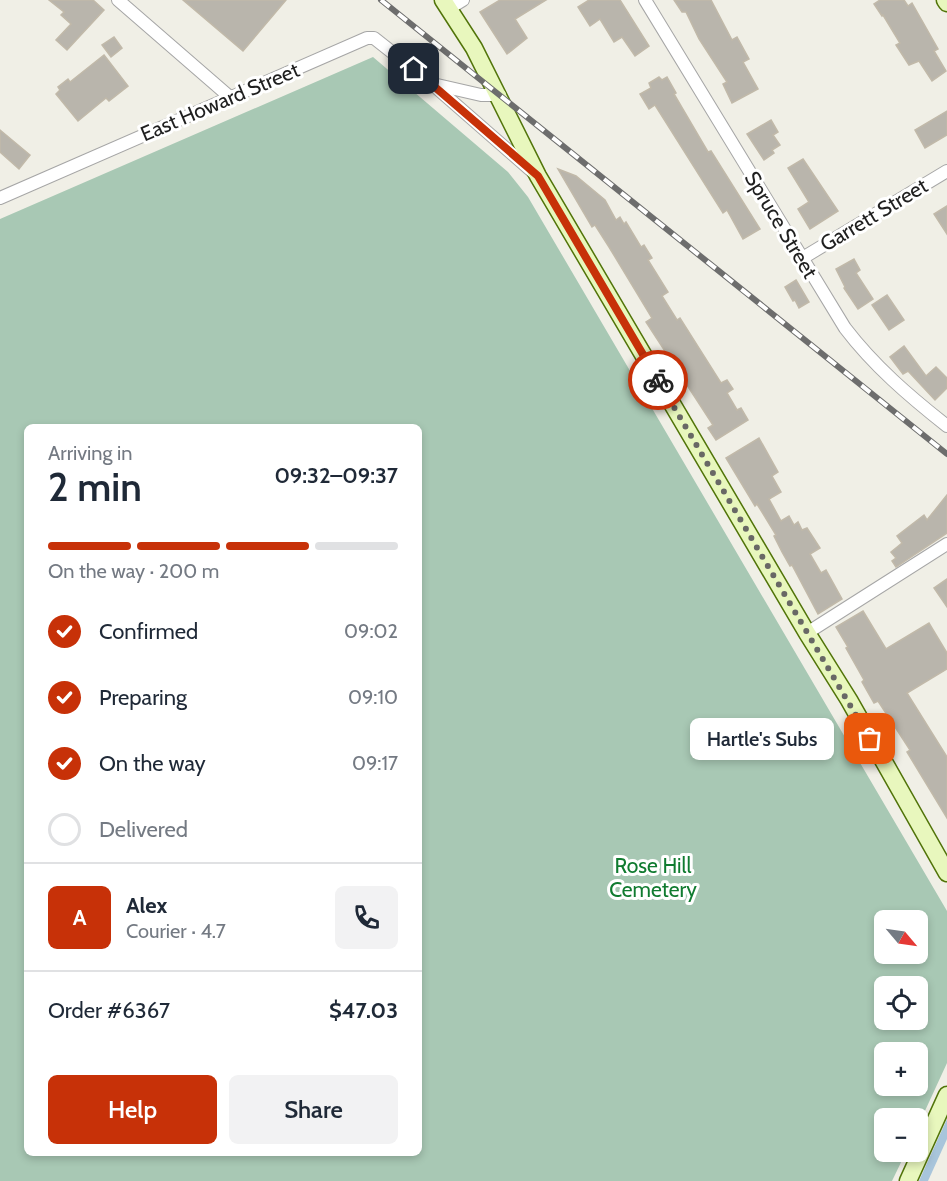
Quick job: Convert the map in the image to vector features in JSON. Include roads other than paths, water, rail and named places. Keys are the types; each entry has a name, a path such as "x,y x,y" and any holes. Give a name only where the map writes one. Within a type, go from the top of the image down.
{"main road":[{"path":"452,3 538,176 807,633 849,700 947,873"},
{"path":"908,1181 947,1095"}],"street":[{"path":"118,0 231,98"},
{"name":"Spruce Street","path":"645,0 844,328 885,375 947,426"},
{"name":"East Howard Street","path":"1,196 368,38 380,40 538,176"},
{"name":"East Howard Street","path":"431,83 481,95 500,96"},
{"name":"Garrett Street","path":"801,259 947,171"},
{"path":"807,633 947,544"}],"water":[{"path":"947,1119 947,1139 928,1181 919,1181"}],"railway":[{"path":"381,0 947,454"}],"place":[{"name":"Hartle's Subs","path":"870,739"}],"park label":[{"name":"Rose Hill Cemetery","path":"653,878"}]}
